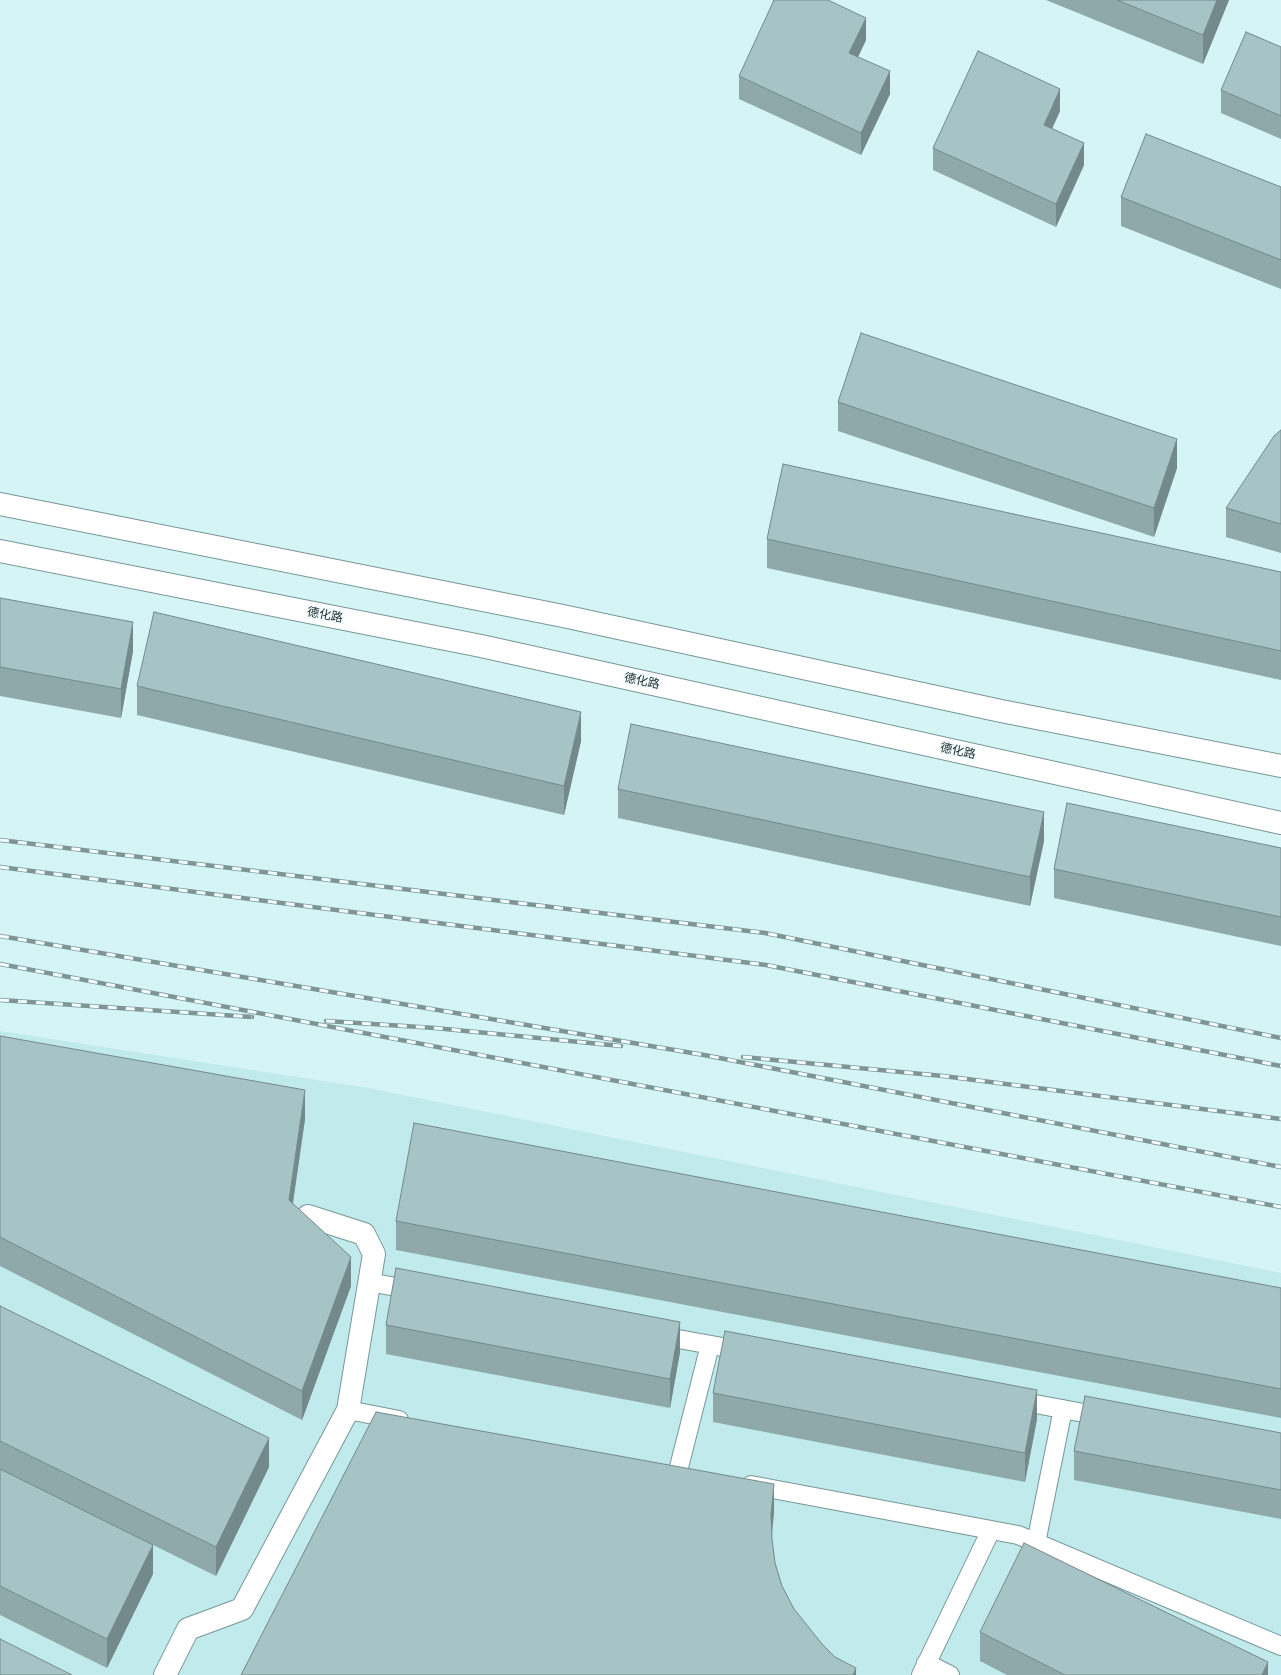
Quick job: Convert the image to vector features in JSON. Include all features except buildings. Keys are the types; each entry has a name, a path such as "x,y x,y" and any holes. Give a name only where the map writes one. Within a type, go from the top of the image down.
{"main road":[{"path":"0,504 563,616 1001,711 1281,766"},
{"name":"德化路","path":"0,551 481,646 1281,823"},
{"path":"165,1675 188,1628 242,1609 348,1410 374,1254 364,1234 308,1216"}],"lane":[{"path":"369,1282 431,1294"},
{"path":"640,1332 765,1355"},
{"path":"678,1472 710,1345"},
{"path":"1000,1398 1118,1419"},
{"path":"1036,1543 1063,1409"},
{"path":"348,1410 417,1423"},
{"path":"733,1482 1018,1535 1281,1646"},
{"path":"950,1675 924,1669 991,1530"}],"shaded area":[{"path":"0,1031 368,1088 1281,1273 1281,1675 0,1675"}],"railway":[{"path":"0,840 765,933 1281,1038"},
{"path":"0,867 766,965 1281,1066"},
{"path":"0,936 704,1055 1281,1167"},
{"path":"0,964 1281,1207"},
{"path":"0,1000 252,1017"},
{"path":"326,1021 435,1028 621,1046"},
{"path":"743,1057 943,1076 1281,1119"}]}
